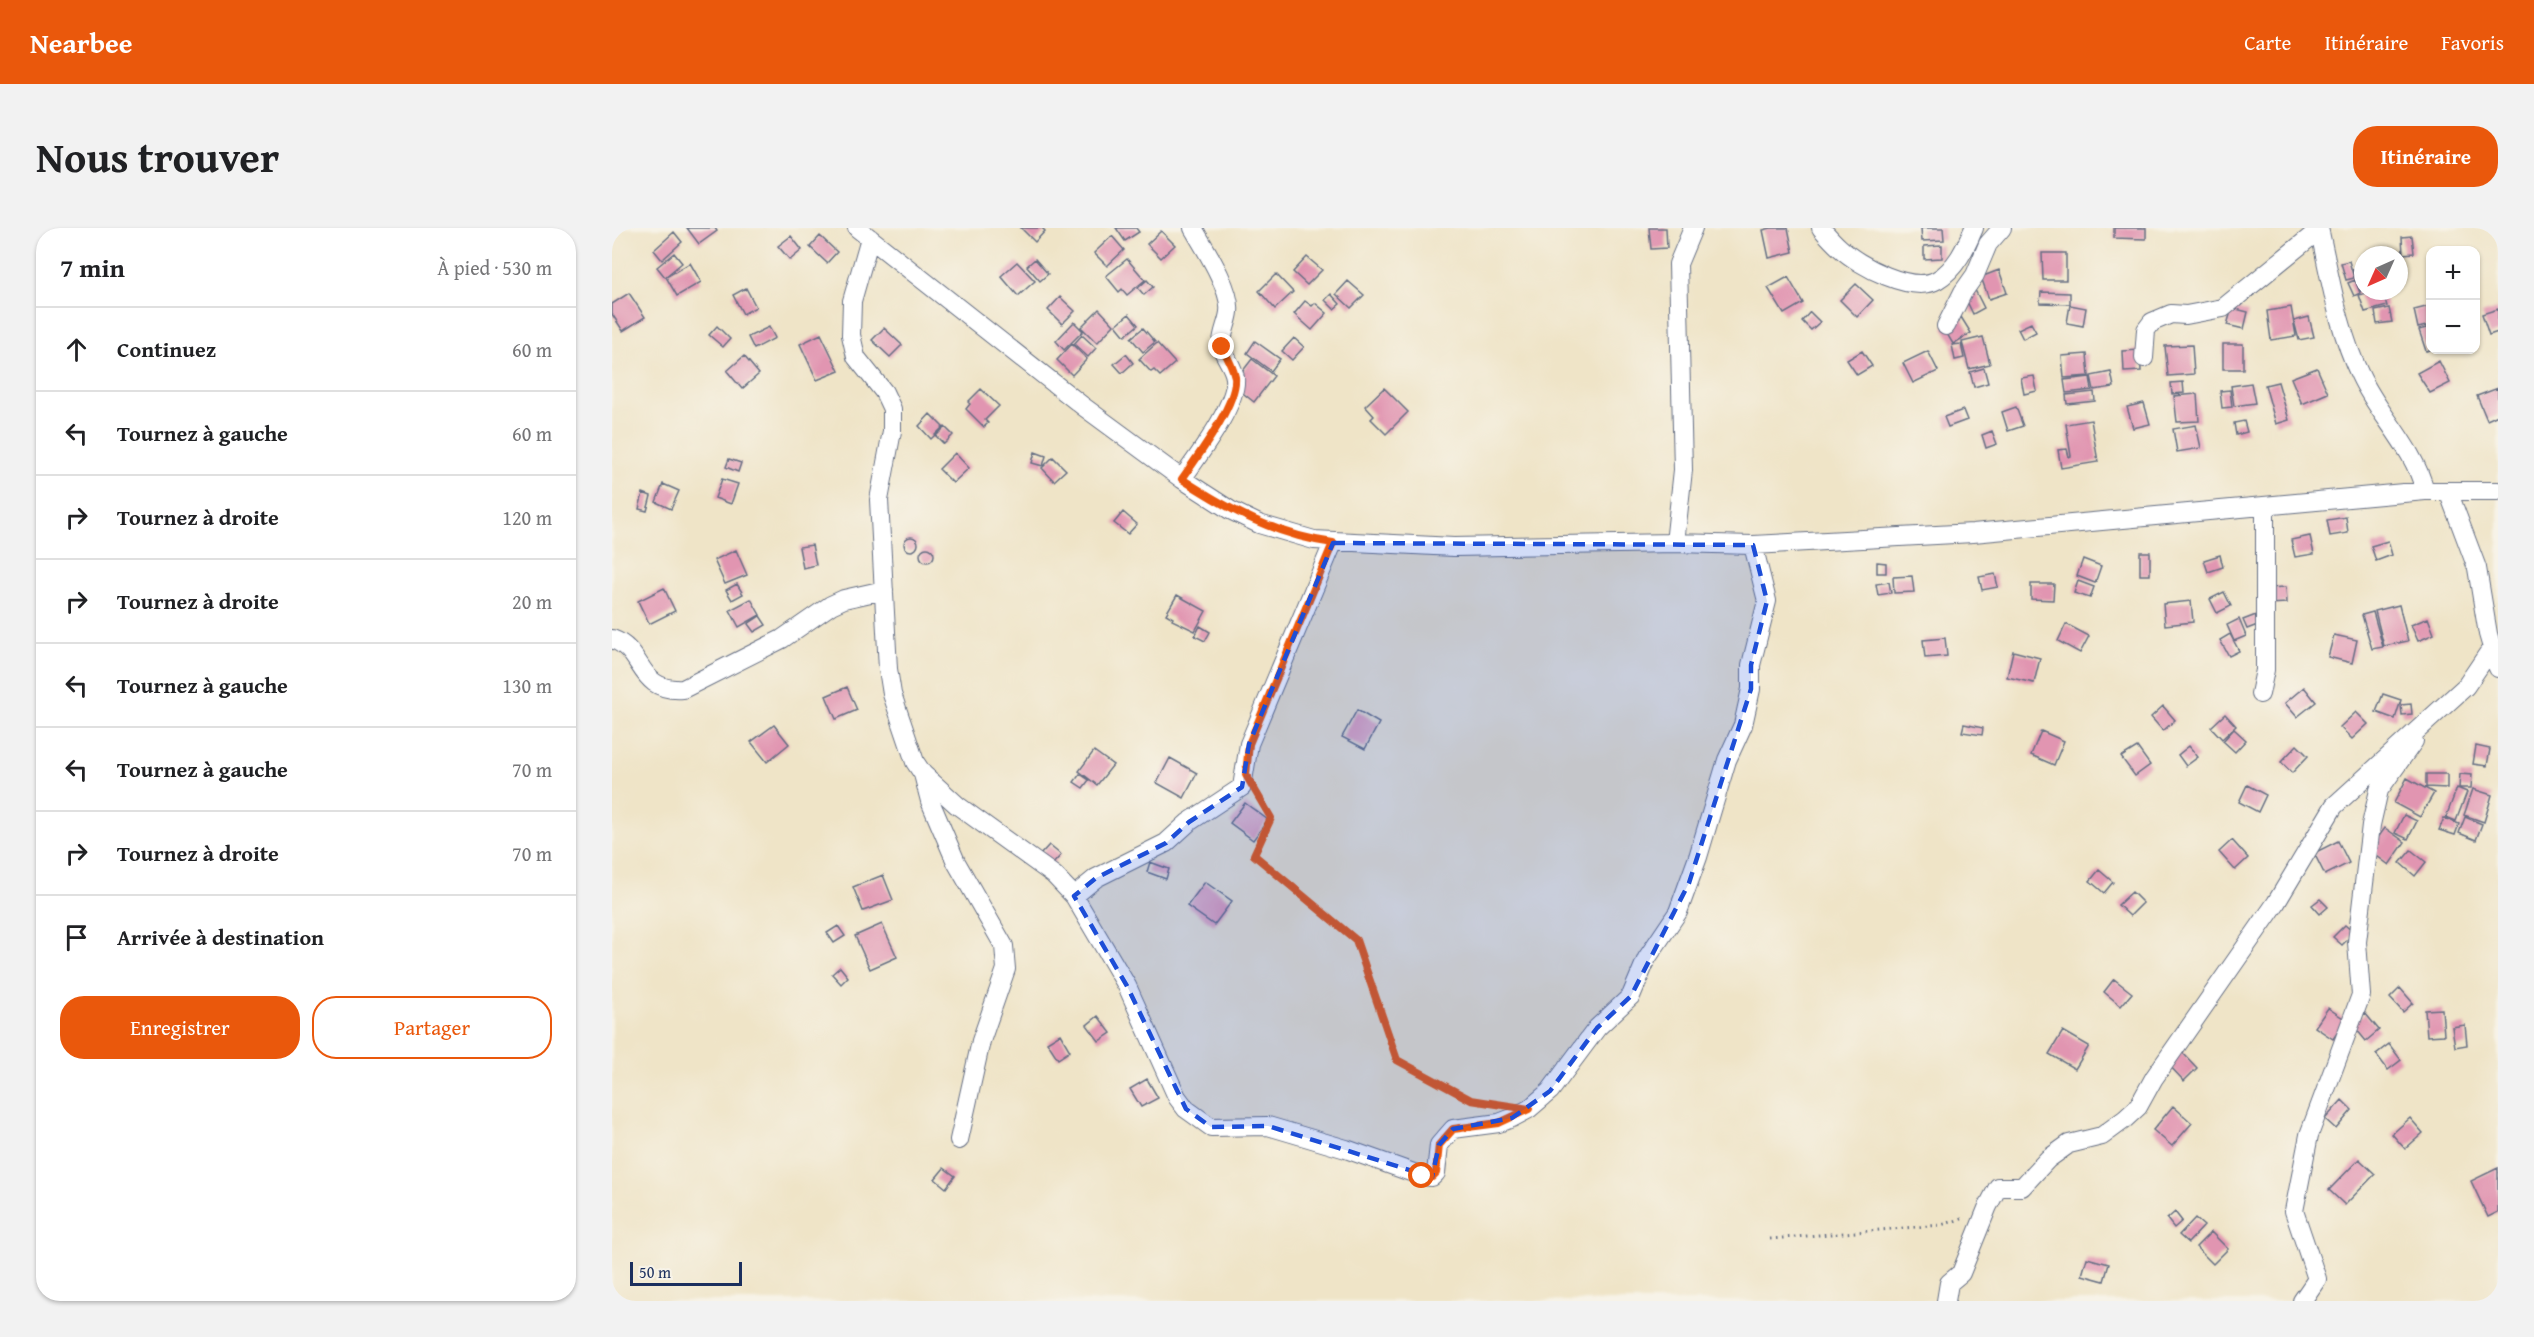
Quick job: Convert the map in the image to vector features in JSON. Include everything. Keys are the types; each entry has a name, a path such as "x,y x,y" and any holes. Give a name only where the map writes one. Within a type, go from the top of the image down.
{"street":[{"path":"1182,479 1219,423 1232,395 1235,378 1222,347 1230,310 1215,266 1193,228"},
{"path":"1675,543 1683,470 1678,264 1693,228"},
{"path":"1821,228 1841,249 1867,266 1896,280 1925,284 1936,280 1960,257 1974,228"},
{"path":"1946,326 1963,292 1975,275 1988,244 2002,228"},
{"path":"2144,358 2146,330 2152,322 2171,314 2186,315 2223,308 2319,229 2351,355 2365,386 2410,453 2422,476 2425,491"},
{"path":"1753,545 1767,601 1751,665 1751,689 1743,725 1727,760 1678,912 1647,958 1631,996 1598,1028 1550,1091 1529,1109 1499,1123 1453,1129 1439,1145 1436,1173 1432,1177 1422,1176 1346,1149 1268,1126 1211,1127 1186,1109 1177,1097 1127,986 1074,896 1054,875 987,827 923,774 915,762 892,694 888,669 879,500 892,431 892,409 884,392 856,357 851,335 852,301 863,233 1084,407 1182,479 1230,510 1259,524 1285,533 1333,543 1454,547 1675,543 1753,545 1973,533 2425,491 2498,492"},
{"path":"2448,491 2477,568 2491,649 2498,668"},
{"path":"2260,694 2265,670 2265,506"},
{"path":"1074,896 1096,878 1166,843 1189,822 1242,787 1246,775 1249,744 1333,543"},
{"path":"612,639 622,643 654,684 667,690 683,689 782,639 831,605 884,590"},
{"path":"1946,1301 1949,1283 1961,1273 1998,1187 2022,1187 2048,1159 2069,1144 2102,1136 2138,1107 2154,1078 2276,903 2325,818 2356,784 2466,686 2491,649"},
{"path":"2302,1301 2317,1279 2294,1211 2309,1135 2361,994 2357,942 2371,825 2379,790 2430,719"},
{"path":"923,774 930,801 944,837 982,912 1004,946 1006,957 1006,969 981,1041 959,1140"}],"path":[{"path":"1246,775 1271,818 1254,855 1356,940 1397,1060 1471,1100 1529,1109"},
{"path":"1770,1239 1941,1225 1967,1217"}],"highlighted area":[{"path":"1333,543 1753,545 1767,601 1751,665 1751,689 1689,883 1631,996 1597,1028 1550,1091 1512,1118 1453,1129 1439,1145 1432,1177 1268,1126 1211,1127 1186,1109 1127,986 1074,896 1096,878 1166,843 1189,822 1242,787 1249,744"}],"building":[{"path":"687,228 715,228 717,231 699,244"},
{"path":"1021,228 1042,228 1045,231 1035,242"},
{"path":"1116,228 1136,228 1139,232 1125,241"},
{"path":"1649,228 1666,228 1667,248 1651,249"},
{"path":"1788,228 1793,252 1769,258 1763,230"},
{"path":"1921,228 1943,228 1944,240 1922,241"},
{"path":"2114,228 2146,228 2146,239 2114,238"},
{"path":"1161,231 1175,245 1161,258 1147,244"},
{"path":"674,232 682,242 662,260 654,250"},
{"path":"791,236 802,250 790,260 778,246"},
{"path":"820,236 837,252 827,263 810,247"},
{"path":"1112,236 1124,250 1107,266 1094,253"},
{"path":"2412,236 2414,253 2408,254 2408,246 2403,246 2402,237"},
{"path":"1942,245 1942,258 1924,259 1924,246"},
{"path":"674,253 682,263 665,277 657,267"},
{"path":"2042,253 2066,253 2066,280 2043,280"},
{"path":"1307,257 1322,270 1307,285 1293,272"},
{"path":"1035,259 1048,274 1040,281 1027,266"},
{"path":"1127,259 1145,280 1127,295 1122,289 1119,292 1106,276"},
{"path":"2349,261 2354,278 2346,280 2341,263"},
{"path":"1017,262 1035,281 1018,296 1001,276"},
{"path":"690,263 701,282 677,296 666,277"},
{"path":"1999,270 2007,293 1989,299 1981,277"},
{"path":"1276,274 1293,292 1275,309 1259,291"},
{"path":"1788,277 1803,303 1784,314 1768,288"},
{"path":"1147,280 1153,287 1144,295 1138,288"},
{"path":"2354,280 2354,296 2348,283"},
{"path":"1348,281 1364,295 1351,308 1336,294"},
{"path":"1856,284 1873,300 1857,317 1840,300"},
{"path":"746,288 756,307 743,314 733,295"},
{"path":"1975,290 1984,308 1973,314 1964,295"},
{"path":"2041,292 2070,293 2070,304 2040,303"},
{"path":"629,293 645,317 623,331 612,314 612,304"},
{"path":"1331,294 1340,304 1334,309 1325,300"},
{"path":"1060,297 1075,311 1062,324 1048,310"},
{"path":"2361,300 2385,300 2387,306 2365,312"},
{"path":"1305,301 1312,306 1315,303 1327,313 1312,330 1294,314"},
{"path":"2070,305 2086,308 2083,326 2067,323"},
{"path":"2291,307 2296,336 2271,340 2267,311"},
{"path":"2426,307 2426,326 2418,328 2414,310"},
{"path":"2232,308 2248,312 2244,329 2227,325"},
{"path":"2389,308 2392,322 2377,324 2375,311"},
{"path":"1099,309 1114,325 1097,343 1081,327"},
{"path":"2498,309 2498,332 2489,335 2482,314"},
{"path":"1810,312 1820,322 1811,330 1802,321"},
{"path":"1129,314 1138,325 1125,336 1116,325"},
{"path":"1961,317 1971,333 1953,344 1943,327"},
{"path":"2309,317 2314,337 2299,340 2294,321"},
{"path":"1074,322 1083,331 1064,350 1056,341"},
{"path":"2031,323 2036,332 2023,339 2018,329"},
{"path":"717,326 730,339 723,347 709,335"},
{"path":"769,327 775,338 754,349 748,337"},
{"path":"884,328 902,345 890,357 872,340"},
{"path":"1143,328 1155,342 1143,352 1131,338"},
{"path":"2426,328 2426,351 2419,330"},
{"path":"821,334 839,371 817,380 800,344"},
{"path":"1082,335 1096,348 1088,357 1074,344"},
{"path":"1983,337 1990,364 1969,369 1962,342"},
{"path":"1294,338 1304,347 1292,360 1282,351"},
{"path":"1255,341 1280,359 1271,371 1247,353"},
{"path":"1157,343 1175,363 1160,376 1154,370 1151,372 1139,359"},
{"path":"1072,344 1087,359 1072,375 1057,360"},
{"path":"1961,344 1964,358 1955,360 1952,345"},
{"path":"2223,344 2243,344 2243,369 2223,369"},
{"path":"2192,345 2194,374 2168,376 2165,346"},
{"path":"2140,350 2141,371 2124,372 2123,351"},
{"path":"1862,351 1872,366 1857,375 1847,360"},
{"path":"1928,351 1938,371 1913,383 1903,363"},
{"path":"1126,354 1133,363 1122,373 1114,364"},
{"path":"2087,354 2089,376 2064,378 2062,356"},
{"path":"744,356 759,374 742,389 727,371"},
{"path":"1252,359 1274,376 1254,402 1239,390 1235,381"},
{"path":"2439,361 2450,383 2430,393 2417,373"},
{"path":"1984,368 1988,383 1974,387 1970,372"},
{"path":"2317,368 2328,393 2302,404 2291,378"},
{"path":"2111,372 2114,387 2094,390 2091,376"},
{"path":"2034,376 2037,391 2024,394 2021,378"},
{"path":"2090,377 2092,390 2066,393 2064,380"},
{"path":"2183,382 2184,393 2172,394 2171,383"},
{"path":"2278,382 2289,420 2276,424 2265,385"},
{"path":"2251,383 2255,403 2234,406 2231,386"},
{"path":"1384,388 1408,412 1386,434 1371,419 1374,416 1365,406"},
{"path":"2498,388 2498,415 2487,420 2477,396"},
{"path":"981,389 999,406 985,420 988,423 984,427 966,409 970,404 968,402"},
{"path":"2230,390 2232,407 2222,408 2220,391"},
{"path":"2094,392 2095,401 2067,404 2066,395"},
{"path":"2197,394 2199,421 2177,422 2174,396"},
{"path":"2144,403 2150,424 2133,428 2127,407"},
{"path":"2016,407 2023,426 2008,431 2002,412"},
{"path":"1963,410 1967,420 1948,427 1944,417"},
{"path":"930,414 943,427 931,439 919,426"},
{"path":"2091,420 2098,462 2061,468 2058,450 2067,449 2069,457 2071,456 2066,424"},
{"path":"2244,421 2247,432 2236,435 2234,423"},
{"path":"2196,425 2201,448 2177,452 2173,429"},
{"path":"945,427 953,435 944,444 936,436"},
{"path":"1992,431 1997,444 1986,448 1982,435"},
{"path":"1035,452 1046,456 1043,466 1032,463"},
{"path":"955,453 969,468 953,483 939,469"},
{"path":"1053,457 1066,470 1054,481 1042,468"},
{"path":"729,459 741,463 738,472 726,467"},
{"path":"722,479 738,484 731,504 715,498"},
{"path":"663,484 679,491 671,509 656,502"},
{"path":"643,493 651,496 647,511 639,509"},
{"path":"1123,512 1137,524 1128,534 1114,523"},
{"path":"2346,517 2348,533 2330,536 2327,520"},
{"path":"2310,536 2314,554 2295,557 2291,540"},
{"path":"911,537 916,539 918,544 916,549 911,551 906,549 904,544 906,539"},
{"path":"2388,541 2392,555 2376,561 2371,546"},
{"path":"812,545 816,565 803,568 799,547"},
{"path":"924,548 930,548 934,555 930,562 924,562 920,558 920,552"},
{"path":"736,550 747,575 725,584 714,560"},
{"path":"2140,552 2150,552 2150,575 2140,575"},
{"path":"2220,555 2223,567 2208,572 2204,560"},
{"path":"2083,559 2101,566 2095,583 2077,576"},
{"path":"1877,562 1886,563 1886,573 1877,573"},
{"path":"1995,574 1998,587 1982,590 1979,577"},
{"path":"1912,576 1914,592 1894,593 1893,577"},
{"path":"2078,581 2094,587 2090,598 2074,593"},
{"path":"1889,582 1891,593 1878,595 1876,584"},
{"path":"737,584 743,594 732,600 726,590"},
{"path":"2031,584 2054,584 2053,600 2031,599"},
{"path":"2286,587 2287,603 2267,604 2266,588"},
{"path":"664,588 675,611 649,624 638,601"},
{"path":"2224,592 2231,606 2217,613 2210,599"},
{"path":"1177,595 1206,611 1195,631 1172,620 1173,618 1166,614"},
{"path":"751,599 760,615 739,627 730,610"},
{"path":"2191,601 2193,622 2165,625 2163,604"},
{"path":"2399,605 2408,641 2384,646 2375,611"},
{"path":"2373,612 2383,647 2372,649 2362,615"},
{"path":"2256,615 2260,624 2247,629 2243,620"},
{"path":"760,616 766,625 754,632 748,624"},
{"path":"2428,618 2434,634 2418,641 2411,625"},
{"path":"2239,619 2246,636 2234,641 2227,625"},
{"path":"2066,624 2089,636 2080,653 2058,641"},
{"path":"1200,626 1210,632 1205,641 1195,636"},
{"path":"2230,634 2239,651 2229,656 2220,640"},
{"path":"2334,635 2357,640 2352,663 2328,657"},
{"path":"1945,638 1947,656 1925,658 1923,640"},
{"path":"2013,651 2040,658 2034,683 2007,677"},
{"path":"847,687 857,710 836,719 826,696"},
{"path":"2304,687 2316,702 2297,717 2285,703"},
{"path":"2383,694 2401,700 2395,719 2376,712"},
{"path":"2411,704 2412,714 2402,715 2401,705"},
{"path":"2163,706 2175,720 2163,731 2151,717"},
{"path":"1357,710 1379,723 1365,749 1342,737"},
{"path":"2356,712 2368,724 2352,739 2340,727"},
{"path":"2225,714 2236,726 2222,739 2211,727"},
{"path":"1964,724 1983,728 1982,735 1962,732"},
{"path":"774,725 789,744 767,762 751,742"},
{"path":"2234,729 2246,740 2235,752 2223,741"},
{"path":"2041,731 2064,741 2054,765 2031,755"},
{"path":"2297,745 2308,756 2292,773 2281,762"},
{"path":"2189,746 2198,757 2186,766 2178,755"},
{"path":"2476,746 2490,749 2487,766 2473,764"},
{"path":"2137,747 2150,765 2135,776 2121,757"},
{"path":"1094,751 1113,765 1097,785 1079,771"},
{"path":"1170,758 1197,773 1184,798 1157,783"},
{"path":"1080,774 1089,780 1083,788 1074,782"},
{"path":"2426,774 2447,774 2447,788 2426,787"},
{"path":"2460,774 2472,775 2471,788 2459,788"},
{"path":"2407,778 2434,793 2420,817 2394,803"},
{"path":"2247,785 2266,795 2258,812 2239,802"},
{"path":"2457,788 2467,792 2456,821 2446,817"},
{"path":"2473,789 2492,795 2484,822 2464,815"},
{"path":"1245,803 1268,820 1253,840 1230,823"},
{"path":"2404,815 2417,821 2408,839 2395,833"},
{"path":"2465,817 2482,824 2476,840 2459,833"},
{"path":"2444,818 2459,824 2455,835 2439,830"},
{"path":"2385,828 2405,842 2389,865 2369,850"},
{"path":"2232,840 2248,858 2235,870 2219,852"},
{"path":"2338,841 2349,863 2325,875 2314,853"},
{"path":"1049,845 1061,855 1051,866 1039,856"},
{"path":"2411,850 2426,862 2415,876 2400,863"},
{"path":"1150,862 1169,869 1166,879 1147,872"},
{"path":"2099,870 2113,882 2104,893 2090,881"},
{"path":"883,875 893,900 863,911 853,887"},
{"path":"1205,882 1232,901 1214,925 1187,906"},
{"path":"2132,892 2143,903 2130,916 2118,905"},
{"path":"2320,899 2328,907 2320,914 2312,905"},
{"path":"882,924 897,957 870,969 855,936"},
{"path":"2345,925 2354,933 2342,945 2333,937"},
{"path":"838,926 845,936 834,943 827,933"},
{"path":"840,967 848,977 841,984 832,974"},
{"path":"2114,979 2132,993 2121,1006 2104,992"},
{"path":"2400,988 2413,1003 2403,1012 2390,998"},
{"path":"2328,1008 2346,1020 2333,1039 2315,1027"},
{"path":"2442,1009 2444,1035 2427,1036 2425,1010"},
{"path":"2365,1013 2379,1030 2366,1041 2352,1024"},
{"path":"1098,1016 1111,1033 1099,1041 1087,1025"},
{"path":"2465,1025 2467,1045 2455,1047 2452,1027"},
{"path":"2063,1031 2089,1046 2075,1069 2049,1054"},
{"path":"1060,1034 1070,1051 1058,1059 1047,1042"},
{"path":"2389,1044 2401,1060 2388,1070 2376,1054"},
{"path":"2181,1051 2197,1068 2184,1081 2168,1064"},
{"path":"1147,1079 1158,1098 1141,1107 1130,1089"},
{"path":"2342,1100 2352,1110 2336,1129 2325,1119"},
{"path":"2173,1106 2192,1123 2172,1146 2153,1130"},
{"path":"2410,1118 2423,1133 2405,1149 2392,1134"},
{"path":"2359,1159 2375,1174 2345,1205 2329,1190"},
{"path":"944,1168 955,1176 946,1188 935,1179"},
{"path":"2498,1168 2498,1212 2488,1217 2471,1181"},
{"path":"2175,1212 2182,1221 2174,1228 2167,1219"},
{"path":"2195,1218 2204,1226 2188,1243 2179,1235"},
{"path":"2211,1232 2228,1249 2213,1264 2196,1247"},
{"path":"2087,1258 2109,1264 2104,1281 2082,1275"}],"route":[{"path":"1222,347 1235,378 1232,395 1219,423 1182,479 1230,510 1259,524 1285,533 1333,543 1249,744 1246,775 1271,818 1254,855 1356,940 1397,1060 1471,1100 1529,1109 1499,1123 1467,1125 1453,1129 1439,1145 1436,1173 1432,1177 1422,1176"}]}
